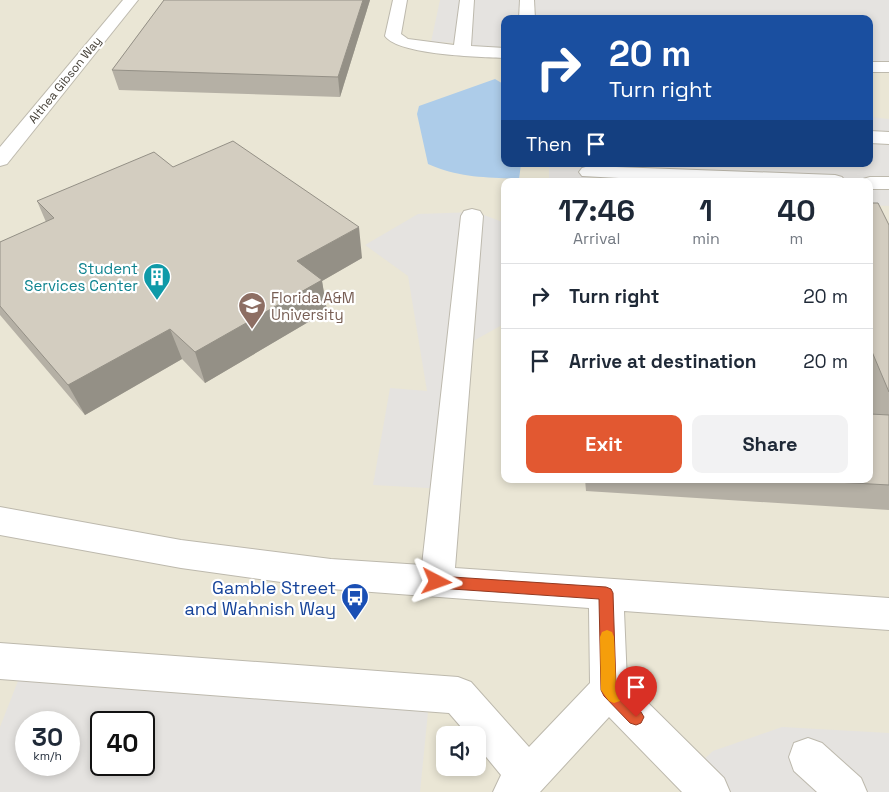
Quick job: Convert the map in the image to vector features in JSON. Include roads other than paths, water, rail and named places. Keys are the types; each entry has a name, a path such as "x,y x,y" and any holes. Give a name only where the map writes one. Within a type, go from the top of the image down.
{"street":[{"name":"Althea Gibson Way","path":"0,160 131,0"},
{"path":"400,0 393,36 404,43 462,51 501,53"},
{"path":"462,51 467,0"},
{"path":"527,0 527,15"},
{"path":"873,67 889,68"},
{"path":"873,137 889,138"},
{"path":"589,172 753,178"},
{"path":"873,182 889,183"},
{"path":"437,582 472,216"},
{"path":"0,521 181,554 332,574 889,614"},
{"path":"606,593 609,690 710,792"},
{"path":"0,660 458,695 521,784 609,690"},
{"path":"808,757 847,792"}],"water":[{"path":"495,79 501,83 501,167 521,167 519,178 483,177 462,174 428,164 417,114 419,106"}],"place":[{"name":"Student Services Center","path":"157,301"},
{"name":"Florida A&M University","path":"252,330"},
{"name":"Gamble Street and Wahnish Way","path":"355,621"}]}
